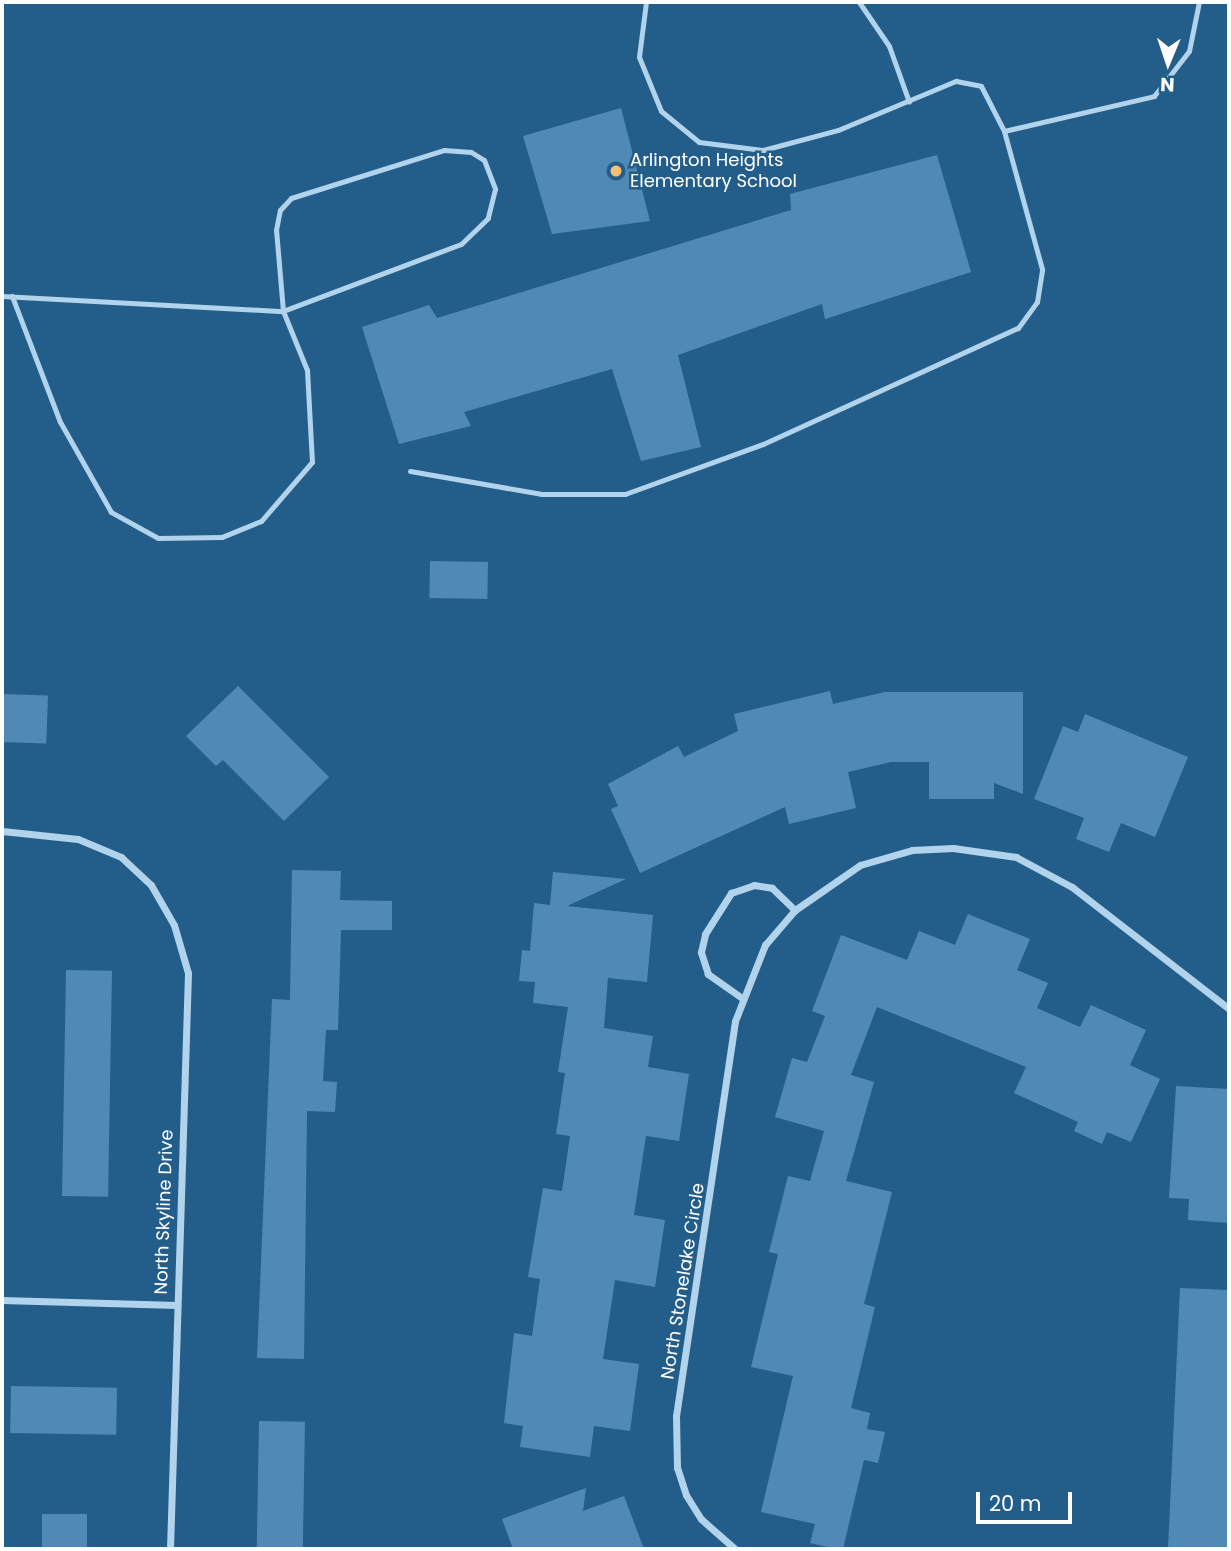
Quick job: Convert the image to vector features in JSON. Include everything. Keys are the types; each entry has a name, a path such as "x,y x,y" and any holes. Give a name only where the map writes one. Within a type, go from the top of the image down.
{"street":[{"name":"North Skyline Drive","path":"2,831 100,846 151,885 174,925 188,973 170,1549"},
{"name":"North Stonelake Circle","path":"735,1549 701,1519 687,1495 675,1441 741,998 765,945 795,910 860,865 912,850 953,848 1016,857 1072,887 1229,1009"},
{"path":"741,998 708,974 701,952 705,934 731,893 754,885 772,888 795,910"},
{"path":"2,1300 177,1305"}],"lane":[{"path":"410,471 542,494 625,494 763,444 1018,328 1037,302 1041,269 1004,131 981,86 956,81 838,130 763,150 699,142 661,111 639,57 646,2"},
{"path":"859,2 889,46 909,102"},
{"path":"1004,131 1154,96 1189,51 1199,2"},
{"path":"2,296 12,296 283,311 461,244 488,218 495,188 487,162 471,152 444,149 291,198 279,210 275,230 283,311 307,370 312,462 261,522 222,537 158,538 111,512 60,422 12,296"}],"building":[{"path":"621,108 650,221 552,234 523,136"},
{"path":"937,155 971,272 825,319 822,304 678,355 701,447 641,461 612,369 464,412 471,426 399,444 362,327 429,305 437,318 791,210 790,194"},
{"path":"430,561 488,562 487,599 429,598"},
{"path":"238,686 329,777 284,821 223,760 216,766 186,736"},
{"path":"830,691 833,704 885,692 1023,692 1023,794 994,783 994,799 929,799 929,762 891,762 848,772 856,808 789,824 785,807 640,873 611,809 618,806 608,784 678,746 684,757 738,731 734,714"},
{"path":"2,694 48,696 46,744 2,742"},
{"path":"1085,714 1188,757 1155,837 1121,823 1109,852 1076,839 1084,818 1034,799 1063,726 1078,732"},
{"path":"292,870 341,871 340,900 392,901 392,930 341,930 338,1030 326,1030 323,1081 337,1082 335,1112 307,1111 304,1359 257,1358 272,999 290,1000"},
{"path":"553,872 626,879 567,906 653,915 647,982 608,978 604,1028 653,1036 648,1067 689,1074 679,1141 646,1136 634,1215 665,1220 655,1287 615,1280 603,1359 639,1364 630,1431 594,1426 590,1457 520,1447 523,1426 504,1423 514,1333 532,1336 540,1279 528,1277 543,1188 562,1191 570,1136 556,1134 565,1073 558,1072 568,1007 533,1003 535,982 519,981 522,950 530,951 534,903 550,905"},
{"path":"968,914 1030,939 1017,970 1048,983 1037,1008 1080,1027 1091,1005 1146,1030 1130,1065 1160,1079 1131,1142 1107,1132 1102,1144 1074,1131 1078,1122 1014,1093 1026,1067 877,1007 851,1075 874,1082 846,1181 892,1192 864,1304 875,1307 851,1408 870,1413 867,1429 885,1432 878,1463 864,1460 843,1549 810,1543 815,1524 761,1512 793,1376 751,1367 778,1254 769,1252 788,1176 810,1181 824,1131 775,1117 792,1058 807,1062 825,1016 812,1011 841,935 907,960 919,931 955,945"},
{"path":"66,970 112,971 108,1197 62,1196"},
{"path":"1176,1086 1229,1089 1229,1223 1188,1220 1189,1199 1169,1198"},
{"path":"1180,1288 1229,1290 1229,1549 1168,1549"},
{"path":"11,1386 117,1388 116,1435 10,1433"},
{"path":"259,1421 305,1422 303,1549 257,1549"},
{"path":"586,1488 583,1511 624,1496 644,1549 513,1549 502,1519"},
{"path":"42,1514 87,1514 87,1549 42,1549"}],"place":[{"name":"Arlington Heights Elementary School","path":"616,171"}]}
